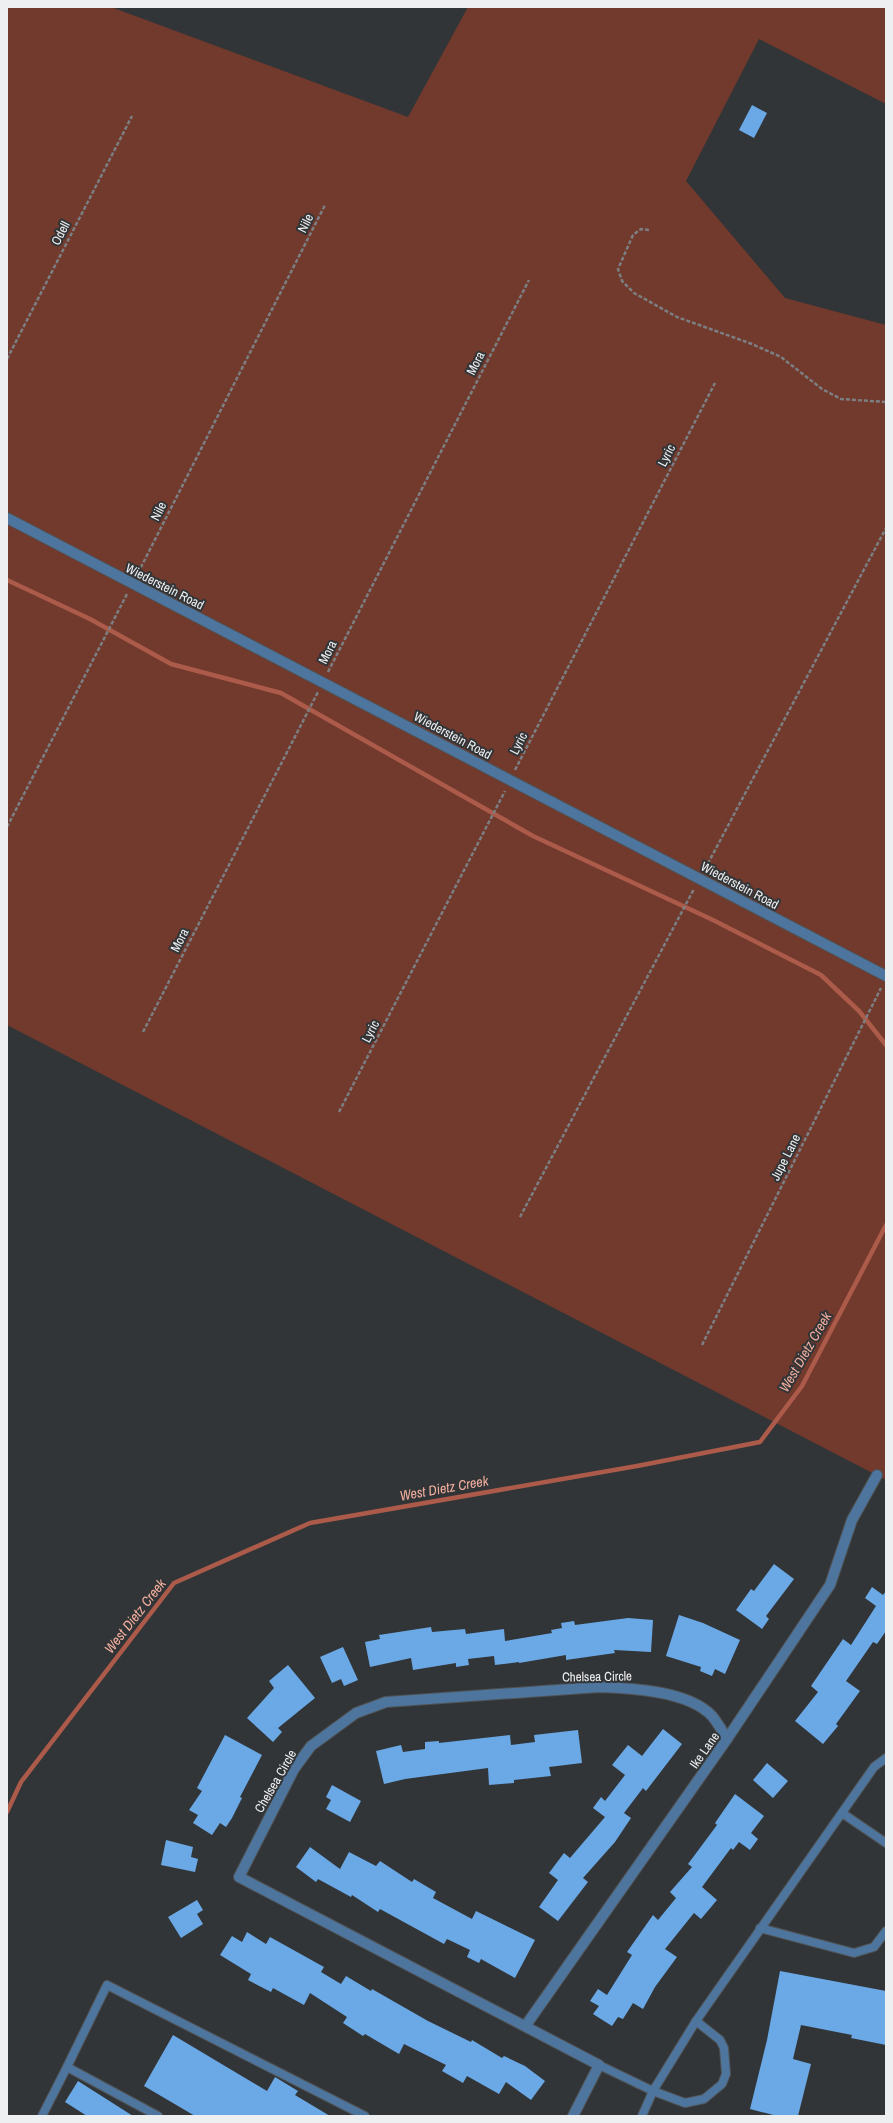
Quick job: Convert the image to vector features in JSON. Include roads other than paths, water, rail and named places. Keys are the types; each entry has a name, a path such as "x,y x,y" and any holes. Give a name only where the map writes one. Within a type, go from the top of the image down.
{"street":[{"name":"Wiederstein Road","path":"7,518 510,780 884,981"},
{"name":"Ike Lane","path":"526,2025 727,1739 830,1585 852,1520 877,1475"},
{"name":"Chelsea Circle","path":"526,2025 239,1877 294,1769 311,1746 326,1734 356,1713 386,1702 599,1687 629,1688 666,1693 692,1703 711,1714 727,1739"},
{"path":"526,2025 599,2065 573,2116"}],"lane":[{"path":"642,2116 653,2091 696,2020 874,1767 886,1758"},
{"path":"842,1813 886,1843"},
{"path":"760,1928 854,1953 874,1947 886,1931"},
{"path":"42,2116 107,1985 365,2116"},
{"path":"599,2065 653,2091 685,2103 704,2099 722,2084 726,2074 724,2048 720,2040 696,2020"},
{"path":"67,2066 158,2116"}],"waterway":[{"path":"7,580 90,619 171,664 281,693 533,836 713,920 821,975 859,1011 886,1045"},
{"name":"West Dietz Creek","path":"7,1812 21,1782 174,1583 310,1523 637,1466 760,1442 802,1386 886,1225"}]}
